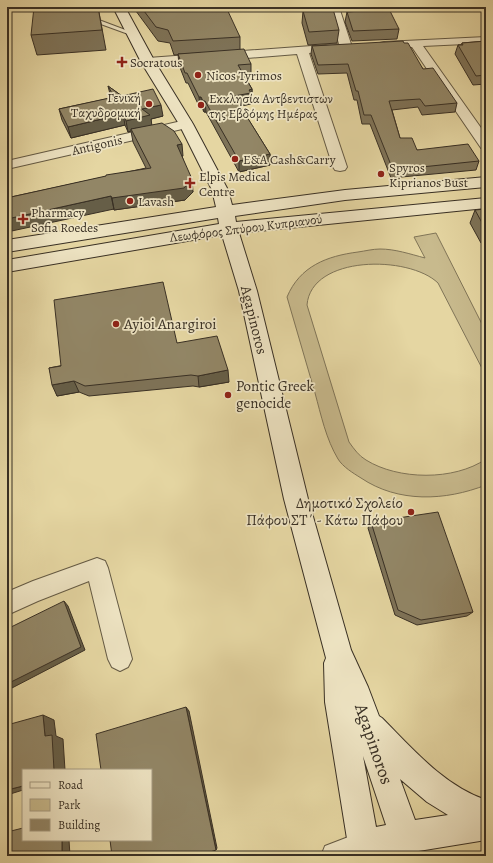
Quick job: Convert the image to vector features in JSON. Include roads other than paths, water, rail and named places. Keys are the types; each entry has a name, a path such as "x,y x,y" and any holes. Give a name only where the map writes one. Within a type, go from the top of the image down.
{"main road":[{"name":"Agapinoros","path":"120,7 148,62 186,124 220,190 248,291 296,499 338,653 358,697 406,836"},
{"name":"Λεωφόρος Σπύρου Κυπριανού","path":"7,266 227,219 345,196 486,182"},
{"name":"Λεωφόρος Σπύρου Κυπριανού","path":"7,246 227,219 486,203"},
{"name":"Agapinoros","path":"338,653 339,702 364,845"},
{"path":"367,723 414,772 432,786 469,811 486,815"},
{"path":"364,845 406,836 486,825"}],"street":[{"path":"334,7 346,47"},
{"path":"148,62 346,47 486,40"},
{"path":"415,43 485,141"},
{"path":"302,50 340,168"},
{"name":"Antigonis","path":"7,166 186,124"},
{"path":"7,604 33,592 97,568 120,660"},
{"path":"334,856 364,845"}],"lane":[{"path":"85,16 133,34"}],"place":[{"name":"Socratous","path":"122,62"},
{"name":"Nicos Tyrimos","path":"198,75"},
{"name":"Γενική Ταχυδρομική","path":"149,104"},
{"name":"Εκκλησία Αντβεντιστων της Εβδόμης Ημέρας","path":"201,105"},
{"name":"E&A Cash&Carry","path":"235,159"},
{"name":"Spyros Kiprianos Bust","path":"381,174"},
{"name":"Elpis Medical Centre","path":"190,183"},
{"name":"Lavash","path":"130,201"},
{"name":"Pharmacy Sofia Roedes","path":"23,219"},
{"name":"Ayioi Anargiroi","path":"116,324"},
{"name":"Pontic Greek genocide","path":"228,395"},
{"name":"Δημοτικό Σχολείο Πάφου ΣΤ΄ - Κάτω Πάφου","path":"411,512"}]}
